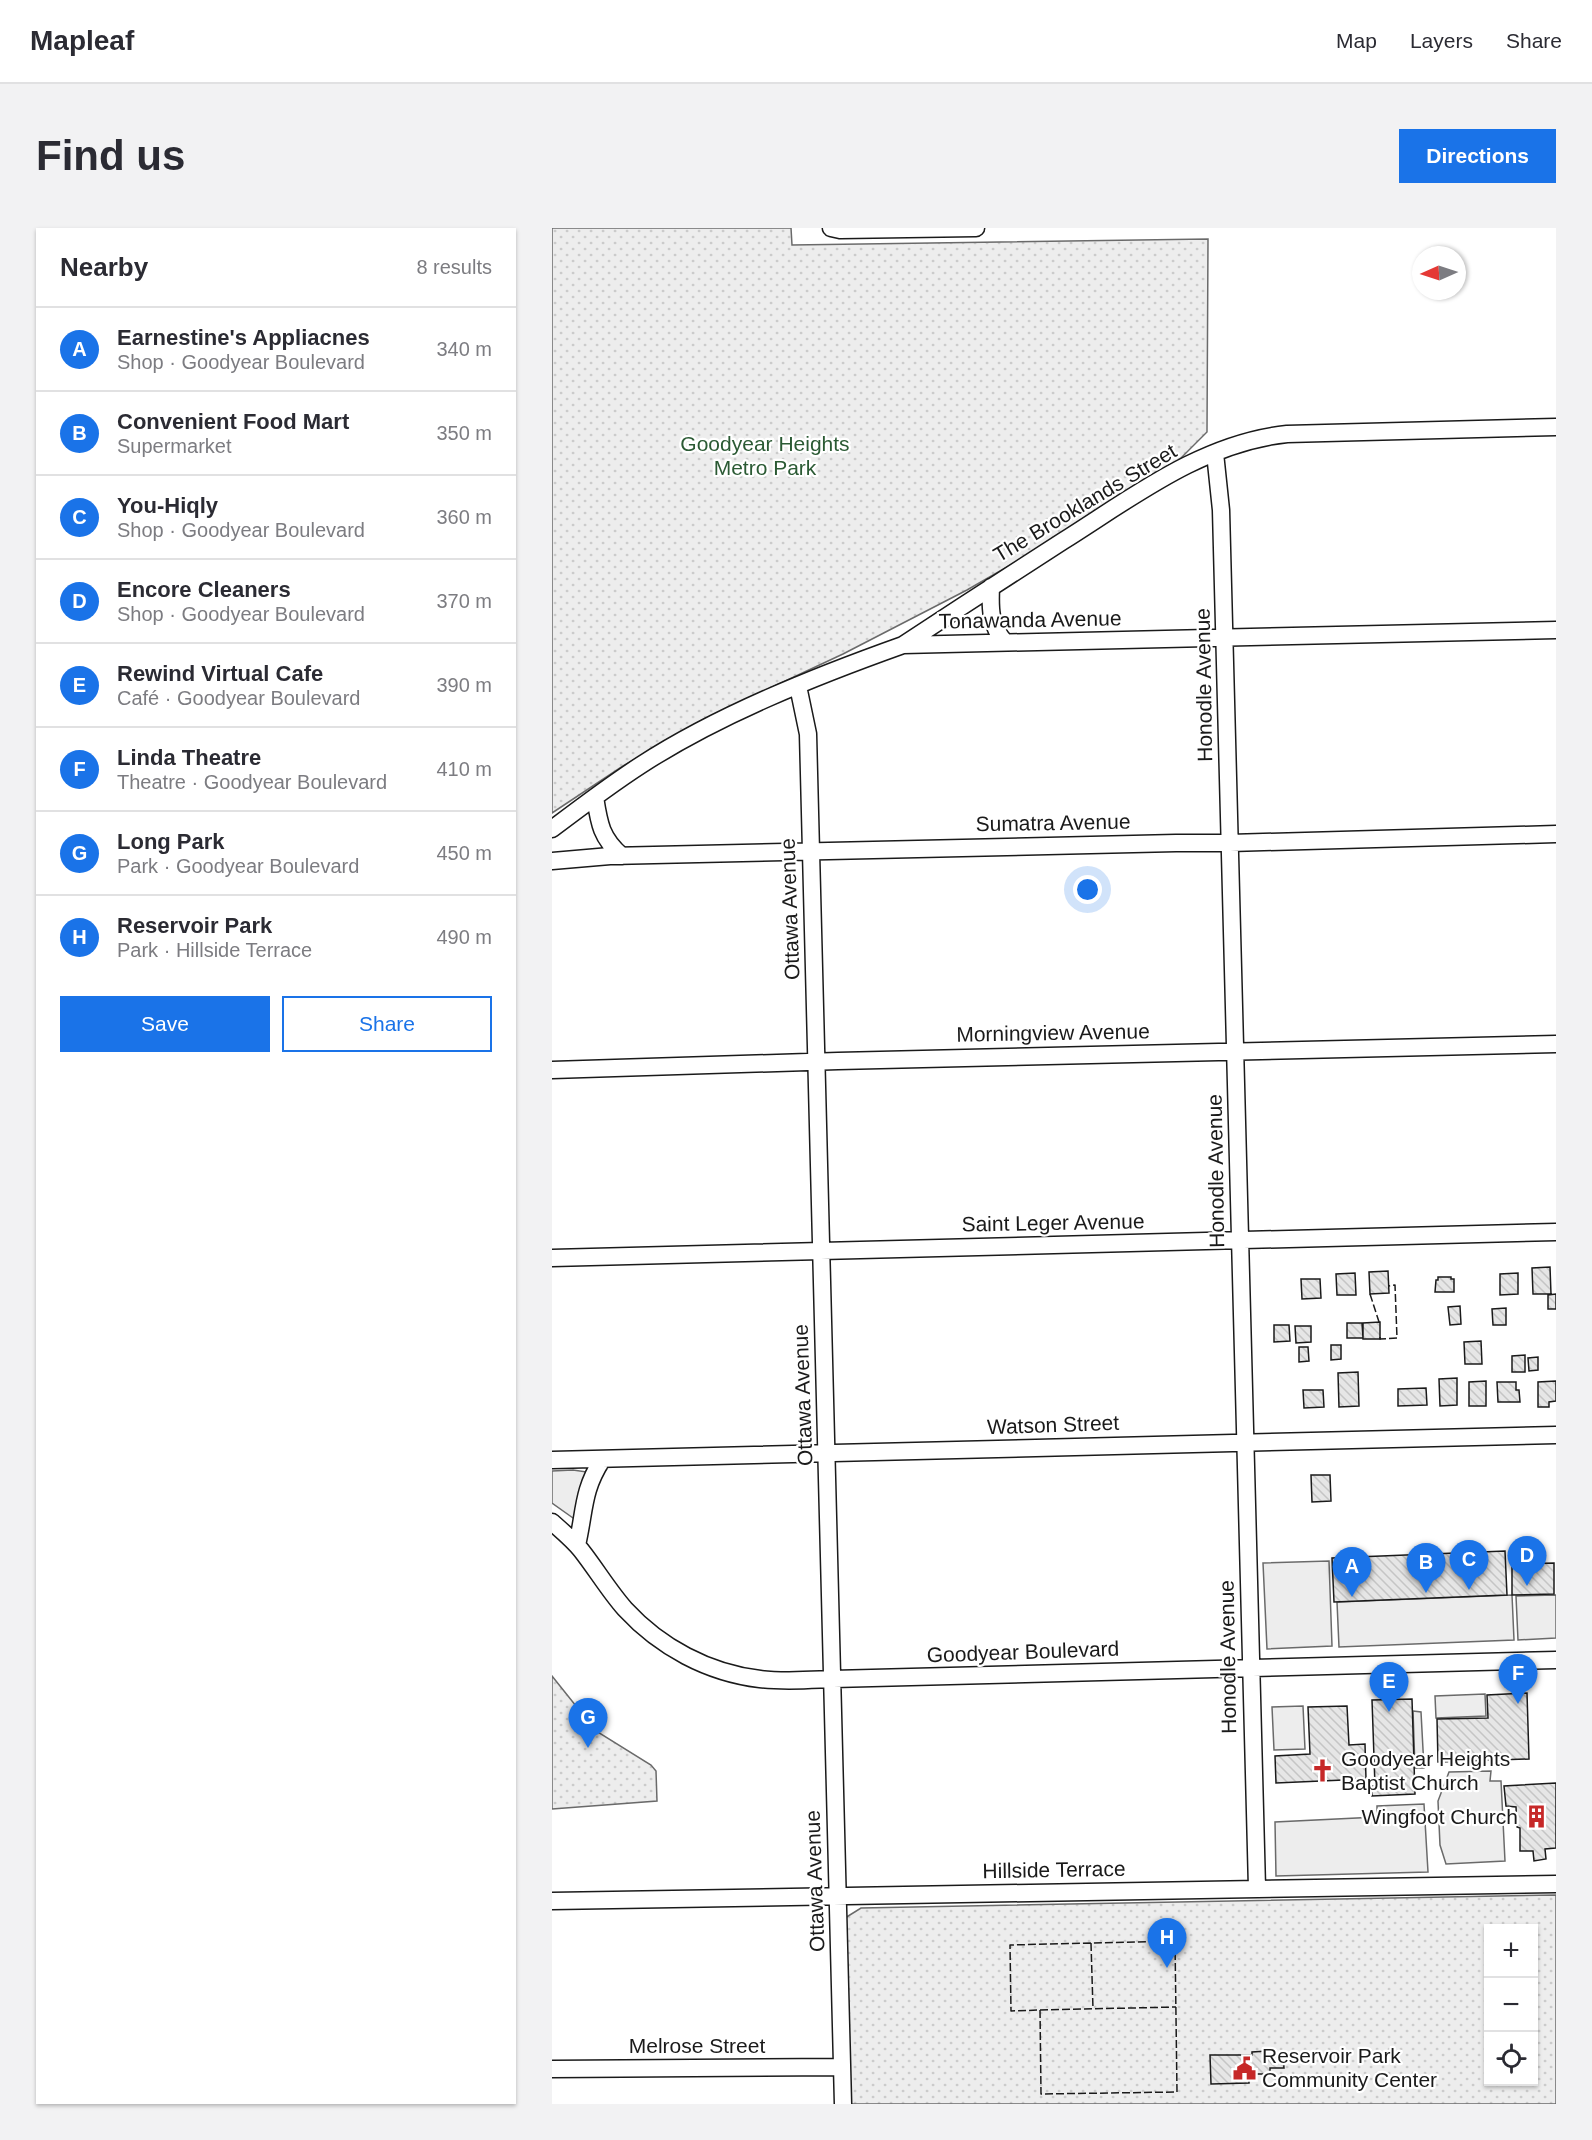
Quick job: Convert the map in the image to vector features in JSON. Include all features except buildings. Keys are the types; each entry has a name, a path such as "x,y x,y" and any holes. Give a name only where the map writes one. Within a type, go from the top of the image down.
{"street":[{"path":"836,229 976,228"},
{"name":"The Brooklands Street","path":"903,645 1161,478 1215,453 1264,436 1556,427"},
{"name":"Honodle Avenue","path":"1215,453 1221,510 1225,637 1257,1888"},
{"path":"991,587 993,627 1005,642"},
{"name":"Tonawanda Avenue","path":"552,829 642,765 676,744 846,665 903,645 1556,630"},
{"name":"Ottawa Avenue","path":"798,686 808,734 843,2104"},
{"path":"596,797 601,830 610,846 622,856"},
{"name":"Sumatra Avenue","path":"552,861 622,856 1556,834"},
{"name":"Morningview Avenue","path":"552,1070 816,1061 1556,1044"},
{"name":"Saint Leger Avenue","path":"552,1258 1556,1232"},
{"name":"Watson Street","path":"552,1460 1556,1435"},
{"path":"577,1545 584,1497 591,1476 602,1460"},
{"name":"Goodyear Boulevard","path":"552,1522 577,1545 624,1608 654,1635 678,1652 737,1675 783,1680 1251,1670 1556,1660"},
{"name":"Hillside Terrace","path":"552,1901 1556,1884"},
{"name":"Melrose Street","path":"552,2070 842,2067"}],"shaded area":[{"path":"552,1471 587,1472 573,1518 552,1503"},
{"path":"1329,1561 1332,1646 1267,1649 1263,1563"},
{"path":"1512,1595 1514,1640 1339,1647 1337,1602"},
{"path":"1556,1595 1556,1638 1518,1640 1516,1596"},
{"path":"1485,1694 1486,1716 1436,1718 1435,1696"},
{"path":"1303,1706 1305,1749 1274,1750 1272,1707"},
{"path":"1413,1711 1421,1712 1424,1768 1415,1768"},
{"path":"1491,1771 1490,1781 1501,1781 1505,1861 1446,1864 1440,1845 1438,1801 1449,1772"},
{"path":"1424,1804 1428,1872 1276,1876 1275,1822 1377,1817 1377,1806"}],"green space":[{"name":"Goodyear Heights Metro Park","path":"552,228 791,228 792,245 1208,239 1207,432 1161,478 967,590 843,654 704,719 623,766 552,813"},
{"path":"552,1676 596,1731 651,1765 656,1771 657,1801 552,1809"},
{"path":"1556,1895 1556,2104 850,2104 845,1918 861,1908"}],"fence":[{"path":"1380,1337 1380,1339 1397,1338 1395,1285 1389,1286"},
{"path":"1370,1294 1380,1325"},
{"path":"1175,1941 1177,2092 1041,2094 1040,2010 1011,2011 1010,1945 1175,1941"},
{"path":"1091,1943 1093,2009"},
{"path":"1040,2010 1176,2007"}],"place":[{"name":"Encore Cleaners","path":"1527,1586"},
{"name":"You-Hiqly","path":"1469,1590"},
{"name":"Convenient Food Mart","path":"1426,1593"},
{"name":"Earnestine's Appliacnes","path":"1352,1597"},
{"name":"Linda Theatre","path":"1518,1704"},
{"name":"Rewind Virtual Cafe","path":"1389,1712"},
{"name":"Long Park","path":"588,1748"},
{"name":"Goodyear Heights Baptist Church","path":"1323,1771"},
{"name":"Wingfoot Church","path":"1536,1817"},
{"name":"Reservoir Park","path":"1167,1968"},
{"name":"Reservoir Park Community Center","path":"1244,2068"}]}
